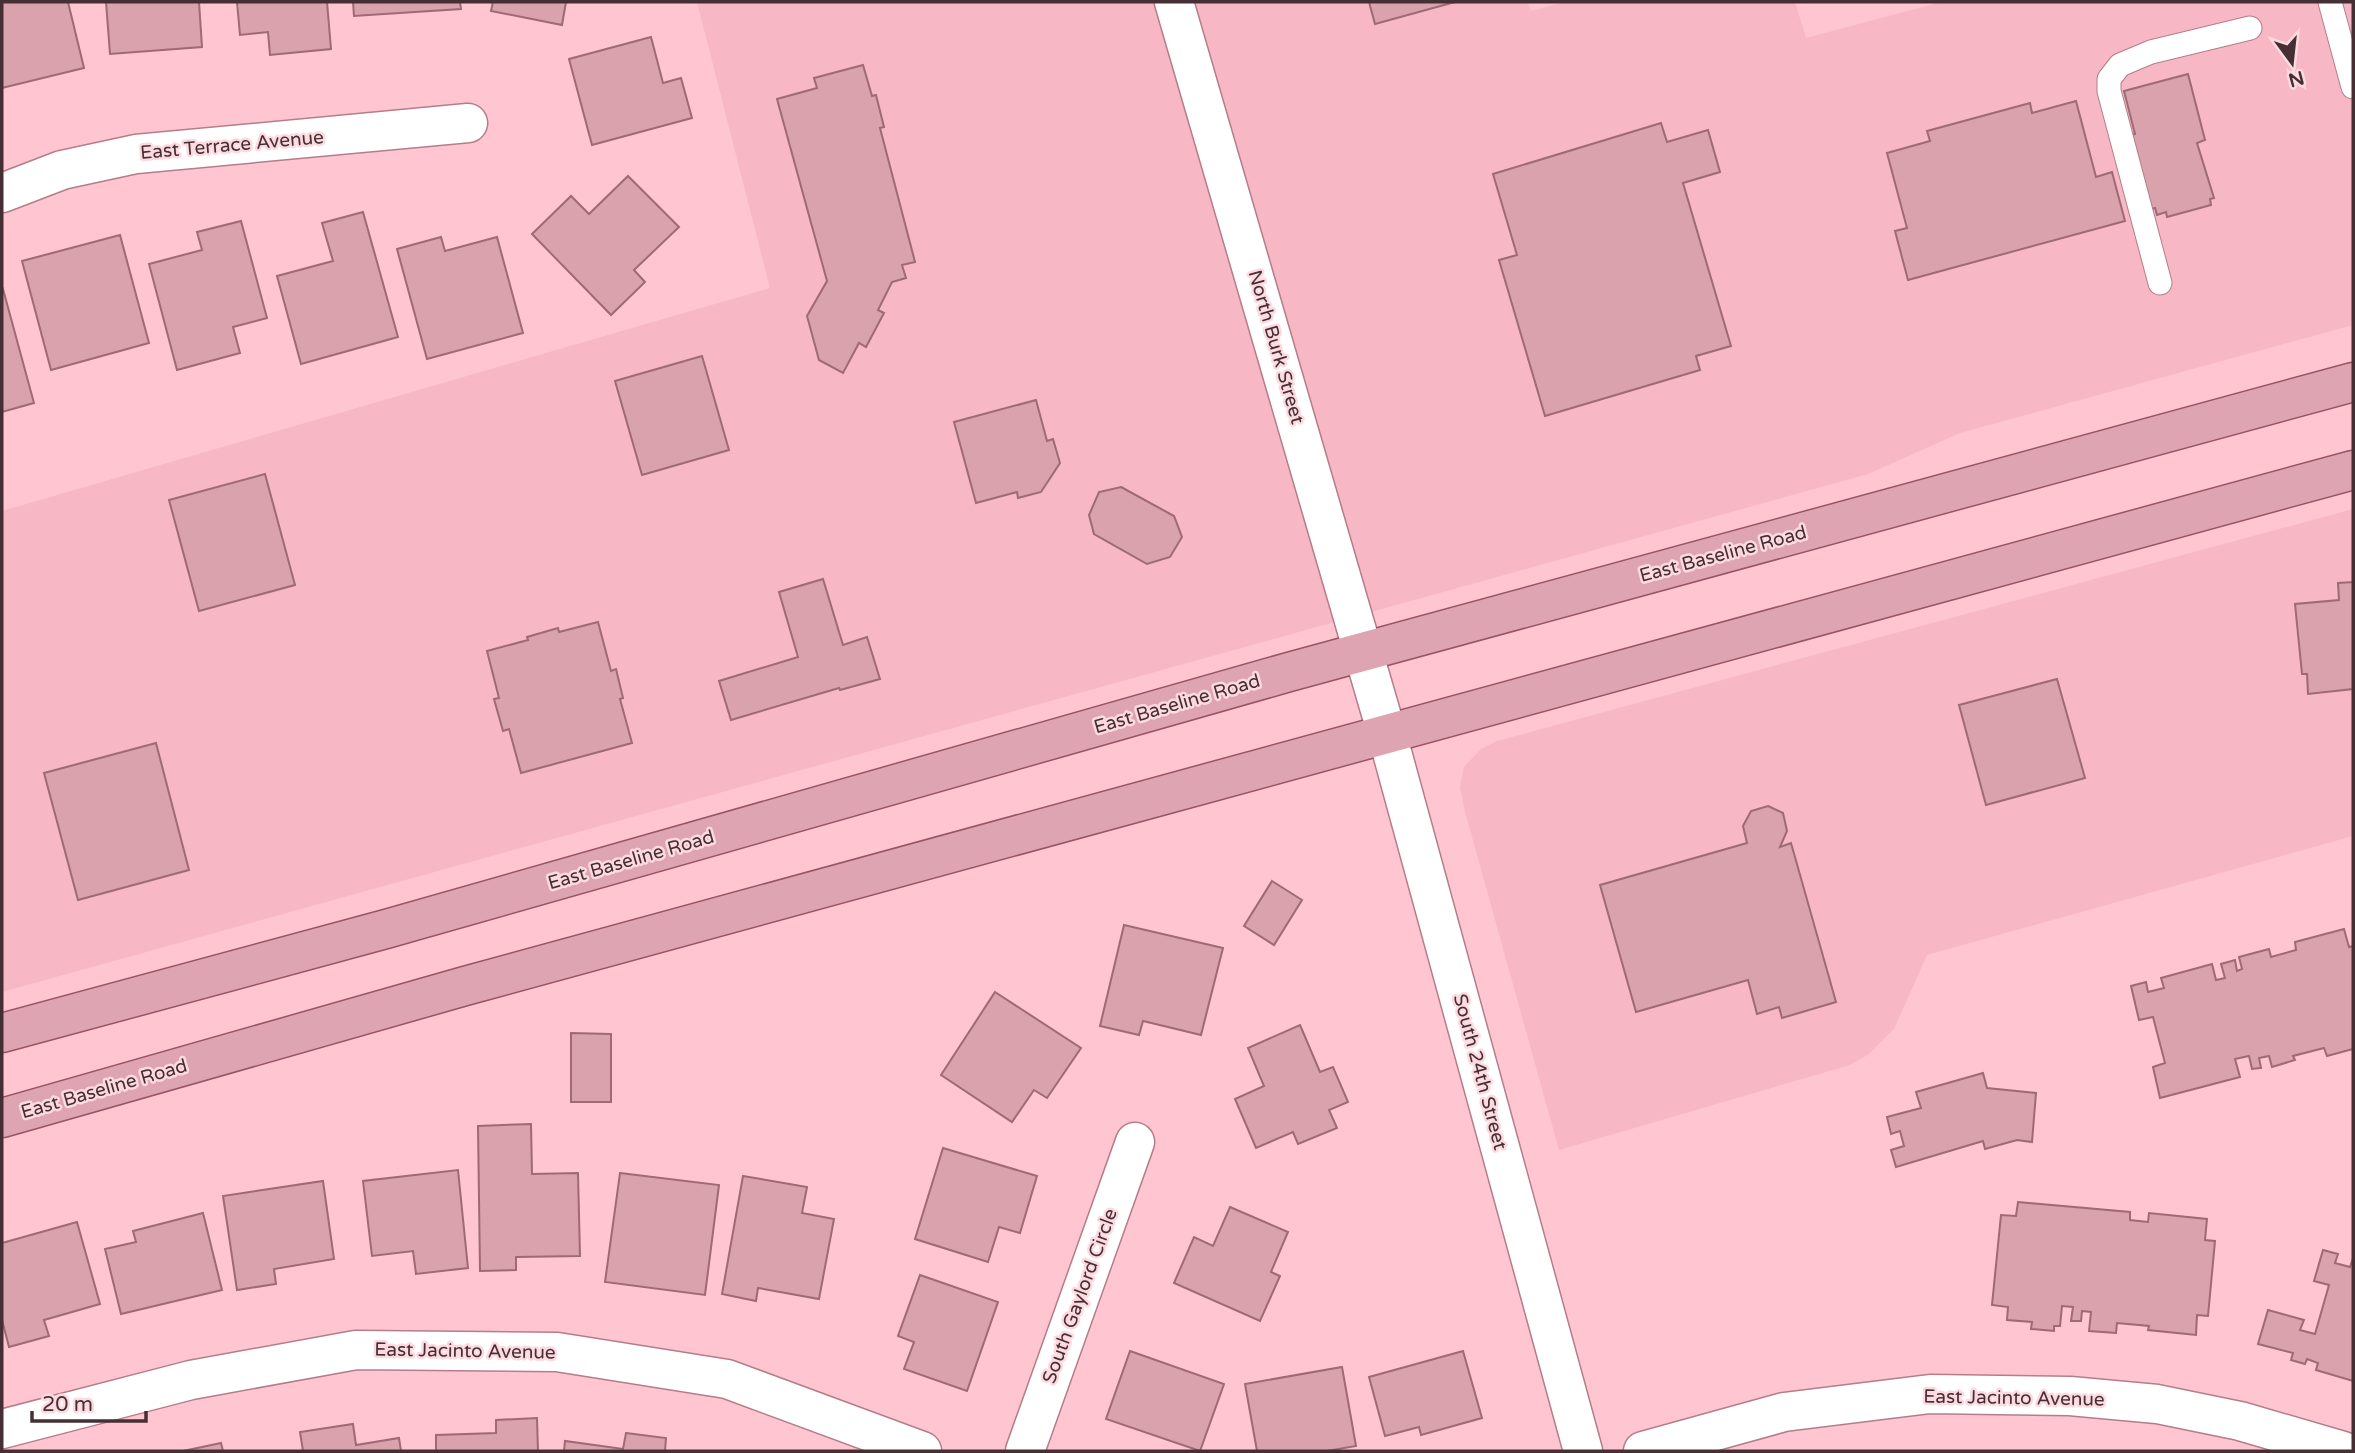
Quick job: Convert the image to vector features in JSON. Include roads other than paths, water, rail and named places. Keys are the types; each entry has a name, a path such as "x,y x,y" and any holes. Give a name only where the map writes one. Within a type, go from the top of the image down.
{"main road":[{"name":"East Baseline Road","path":"2,1033 400,925 1289,672 2353,382"},
{"name":"East Baseline Road","path":"2,1118 465,986 2353,470"}],"street":[{"name":"North Burk Street","path":"1174,2 1375,693"},
{"name":"East Terrace Avenue","path":"2,193 62,170 136,154 468,123"},
{"name":"South 24th Street","path":"1375,693 1583,1451"},
{"name":"South Gaylord Circle","path":"1025,1451 1135,1142"},
{"name":"East Jacinto Avenue","path":"2,1429 191,1380 356,1350 557,1352 727,1379 922,1451"},
{"name":"East Jacinto Avenue","path":"1643,1451 1784,1412 1930,1394 2094,1398 2157,1404 2236,1436 2343,1451"}],"lane":[{"path":"2330,2 2353,87"},
{"path":"2160,283 2109,91 2109,79 2120,65 2151,52 2250,28"}]}
